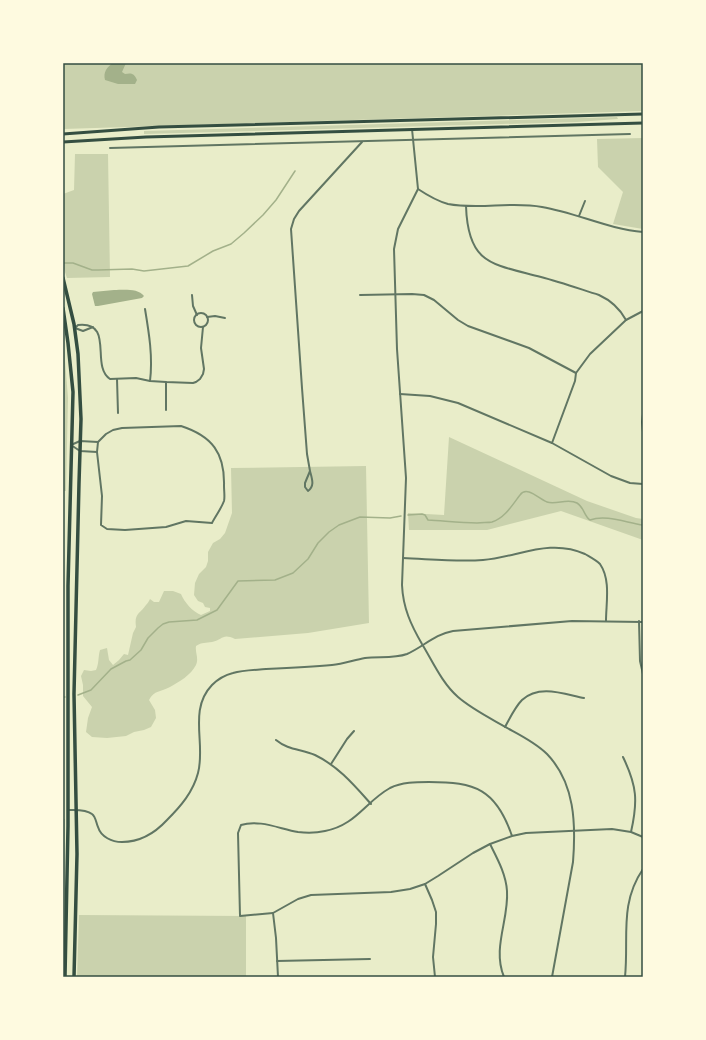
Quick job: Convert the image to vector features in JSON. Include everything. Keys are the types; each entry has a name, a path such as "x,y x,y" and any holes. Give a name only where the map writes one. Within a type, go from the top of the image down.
{"main road":[{"path":"63,134 167,127 643,114"},
{"path":"63,142 146,137 643,123"},
{"path":"63,278 75,328 80,371 81,419 74,694 77,854 74,977"},
{"path":"63,308 73,392 68,594 66,977"}],"street":[{"path":"412,130 418,189 398,229 394,255 397,349 406,478 402,585 403,602 408,618 440,675 457,696 473,708 536,745 546,754 560,772 570,796 573,811 574,830 573,862 553,977"},
{"path":"110,148 630,134"},
{"path":"310,471 305,483 305,487 308,491 313,484 308,461 291,229 294,219 299,211 362,142"},
{"path":"418,189 432,198 443,202 466,206 507,204 530,205 554,209 618,228 643,232"},
{"path":"579,216 585,201"},
{"path":"466,206 468,229 471,239 482,256 490,262 502,268 554,280 599,295 622,312 626,320"},
{"path":"360,295 417,294 429,297 468,326 530,348 576,373"},
{"path":"192,295 193,306 197,315 195,323 198,326 203,327"},
{"path":"145,309 151,345 152,369 150,381"},
{"path":"552,444 575,381 576,373 590,354 626,320 643,311"},
{"path":"197,315 202,314 207,317 215,316 225,318"},
{"path":"93,327 83,331 75,328 78,324 87,324 93,327 99,335 103,372 110,379 136,378 150,381 192,383 200,379 204,369 200,348 203,327 208,323 207,317"},
{"path":"118,379 118,413"},
{"path":"166,382 166,410"},
{"path":"400,394 448,399 552,444 612,476 630,482 643,483"},
{"path":"643,414 643,432"},
{"path":"181,426 195,430 217,450 222,461 224,474 224,501 212,524 186,521 166,527 125,530 107,529 101,525 102,496 97,452 98,442 106,434 113,430 122,428 181,426"},
{"path":"71,445 80,442 98,442"},
{"path":"71,445 80,451 97,452"},
{"path":"403,558 482,560 550,547 579,552 599,563 605,574 606,621"},
{"path":"68,810 90,813 95,818 101,834 115,841 126,842 134,840 151,834 158,829 181,806 192,790 199,772 199,718 204,697 212,685 227,675 239,671 333,665 364,658 396,656 407,653 439,635 453,631 572,621 643,622"},
{"path":"639,622 640,661 643,674"},
{"path":"505,727 522,700 533,693 550,691 584,698"},
{"path":"331,764 354,731"},
{"path":"276,740 282,745 308,752 331,764 352,783 371,804"},
{"path":"623,757 631,774 636,793 636,808 631,832"},
{"path":"512,836 505,818 494,801 478,790 462,784 442,782 412,782 402,784 388,790 347,824 326,831 306,832 249,823 241,825 238,833 240,916 273,913 295,901 311,895 399,891 410,889 424,884 490,844 512,836 537,832 612,829 631,832 643,836"},
{"path":"490,844 503,873 507,890 499,952 500,966 504,977"},
{"path":"625,977 628,905 634,883 643,869"},
{"path":"424,884 436,912 433,957 435,977"},
{"path":"273,913 278,977"},
{"path":"277,961 370,960"}],"shaded area":[{"path":"63,63 643,63 643,111 63,129"},
{"path":"113,63 126,63 122,72 133,75 137,80 135,84 118,84 105,80 106,70"},
{"path":"617,117 618,119 577,122 144,134 144,131"},
{"path":"643,138 643,229 613,224 623,192 598,167 597,139"},
{"path":"75,154 108,154 110,277 67,278 63,266 63,194 74,190"},
{"path":"114,290 134,291 141,293 144,296 142,298 95,306 92,294 93,292"},
{"path":"63,335 68,398 66,491 63,491"},
{"path":"449,437 587,501 643,519 643,540 561,511 487,530 409,530 408,513 444,515"},
{"path":"366,466 369,623 308,633 235,639 225,637 216,641 200,644 196,646 197,662 191,672 167,689 153,694 149,700 155,710 156,718 151,727 126,736 107,738 92,737 86,732 88,718 92,707 83,696 81,676 84,670 96,670 100,650 107,648 109,660 113,665 124,654 128,655 133,633 136,627 137,616 150,599 154,602 159,602 164,591 173,591 181,594 189,606 198,614 201,615 210,611 210,608 205,607 203,603 198,601 194,595 195,583 199,574 206,567 208,552 213,543 220,539 225,533 232,513 231,468"},
{"path":"63,819 65,819 65,977 63,977"},
{"path":"79,915 246,916 246,977 77,977"}],"waterway":[{"path":"63,263 73,263 92,270 132,269 144,271 188,266 213,251 231,244 244,233 276,200 295,171"},
{"path":"408,515 422,514 425,515 428,520 471,523 492,522 505,514 523,492 530,492 544,501 551,503 570,501 577,503 590,520 596,518 610,518 643,525"},
{"path":"78,695 91,690 111,669 130,660 141,650 148,638 163,624 169,622 197,620 217,610 238,581 275,580 293,573 308,559 318,543 339,525 360,517 390,518 401,516"}]}
